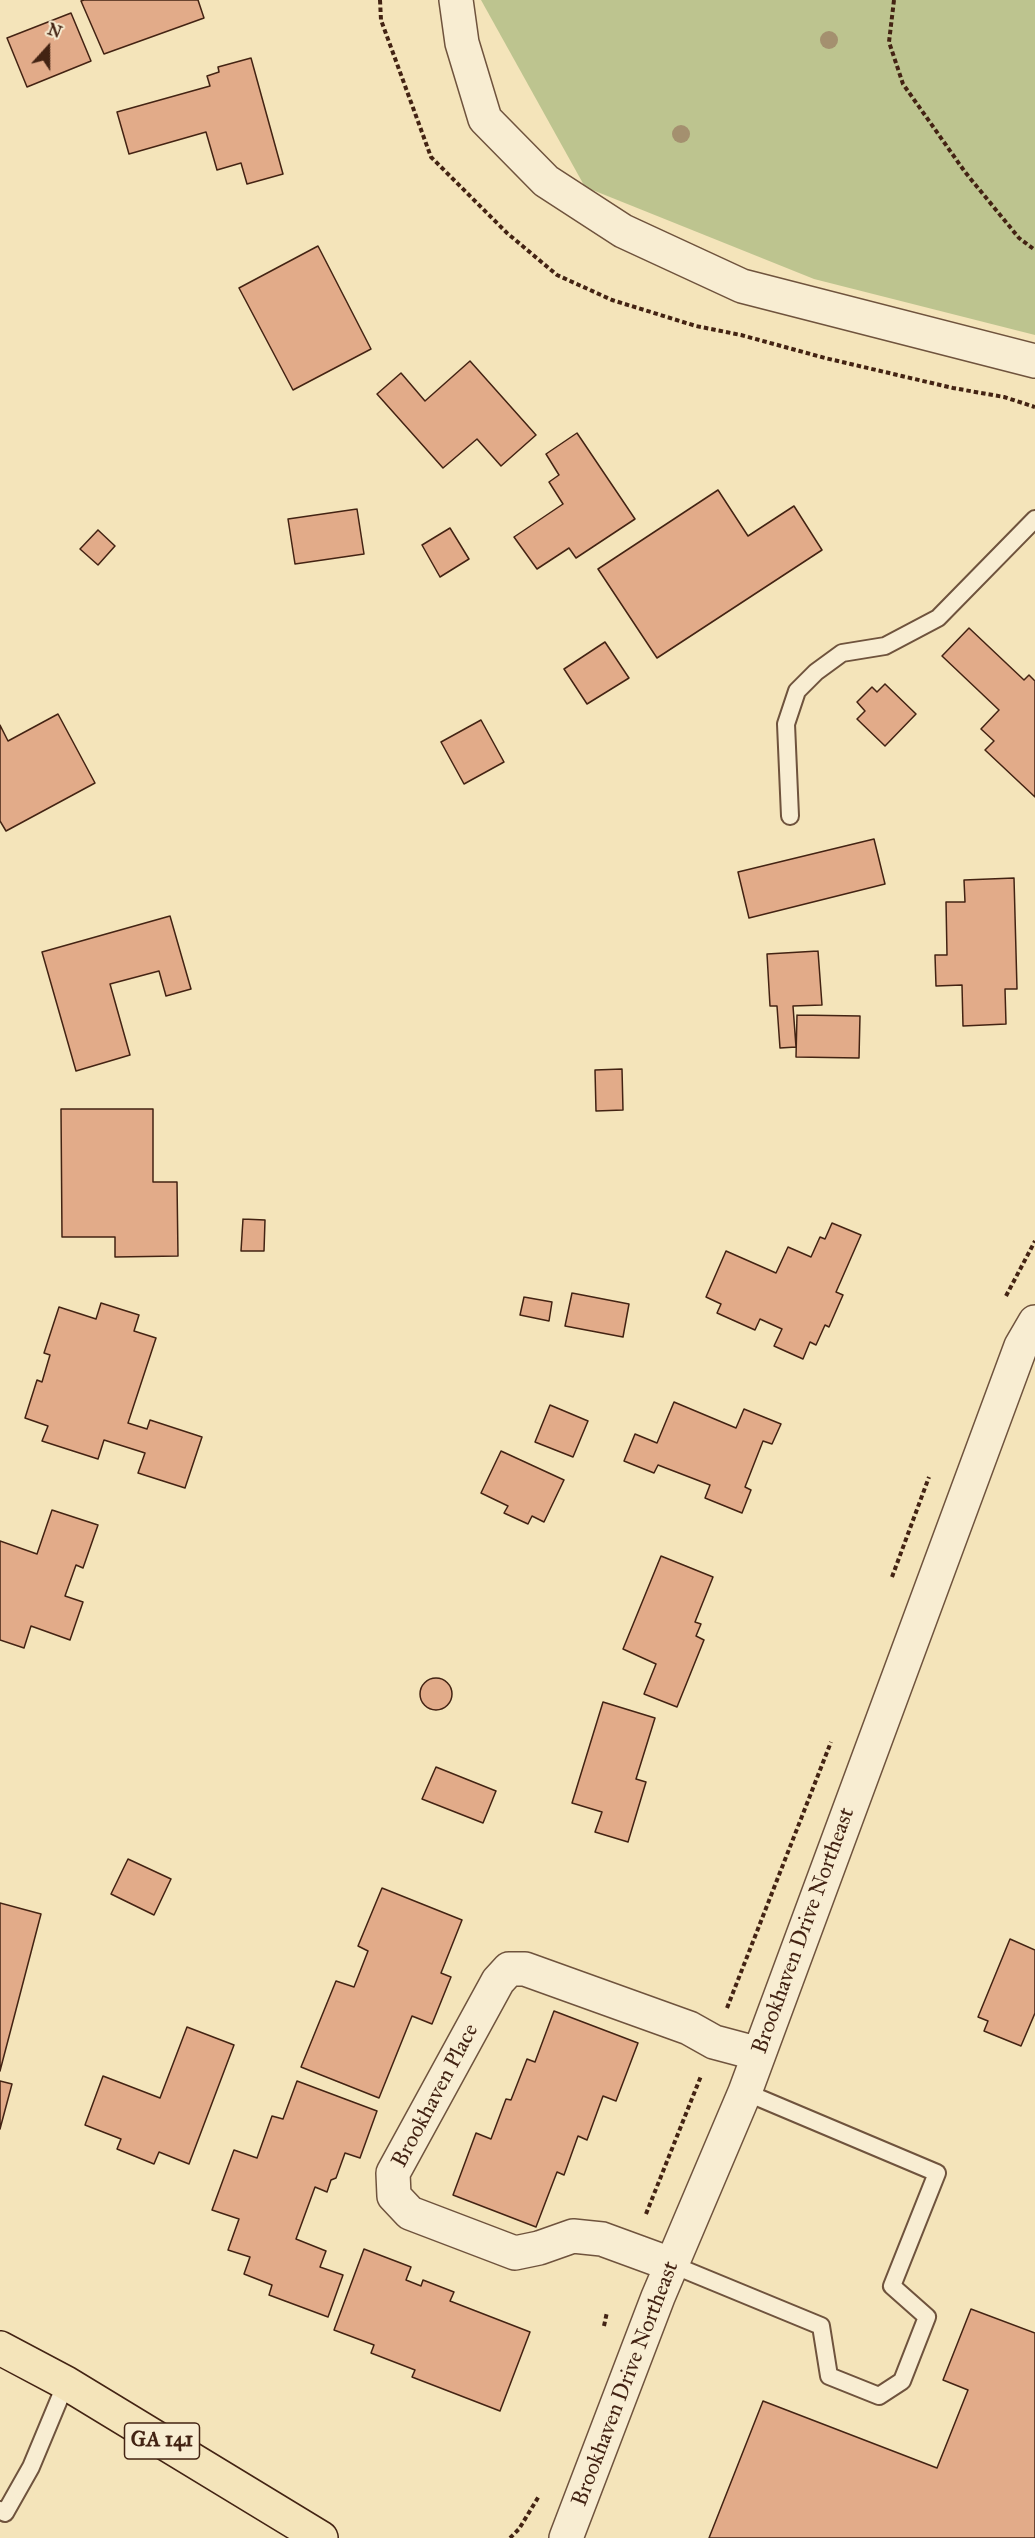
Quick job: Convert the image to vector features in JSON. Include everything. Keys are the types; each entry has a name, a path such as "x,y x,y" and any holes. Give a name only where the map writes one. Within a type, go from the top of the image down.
{"highway":[{"name":"GA 141","path":"0,2348 66,2383 287,2529 321,2538"}],"street":[{"path":"456,0 462,43 485,119 546,181 623,231 742,286 1035,361"},
{"name":"Brookhaven Drive Northeast","path":"566,2538 658,2296 745,2092 1021,1346 1035,1322"},
{"name":"Brookhaven Place","path":"673,2265 602,2239 573,2236 539,2248 515,2253 410,2213 393,2196 393,2173 498,1981 509,1969 525,1969 689,2028 714,2042 759,2054"}],"lane":[{"path":"789,816 786,724 797,691 816,672 842,653 885,646 938,618 1035,519"},
{"path":"673,2265 821,2326 829,2376 879,2396 903,2381 927,2317 892,2286 937,2173 745,2092"},
{"path":"0,2510 5,2513 32,2467 66,2383"}],"path":[{"path":"380,0 381,20 431,157 507,233 557,275 612,300 696,326 1035,407"},
{"path":"894,0 889,42 903,84 965,172 1019,238 1035,250"},
{"path":"724,2016 834,1734"},
{"path":"642,2224 701,2076"}],"green space":[{"path":"481,0 1035,0 1035,335 814,279 585,187"}],"building":[{"path":"198,0 204,18 104,54 81,1"},
{"path":"71,13 91,61 27,87 7,38"},
{"path":"251,58 283,174 247,184 241,163 217,170 206,132 129,154 117,112 210,86 207,76 219,72 218,67"},
{"path":"318,246 371,349 293,390 239,288"},
{"path":"470,361 536,435 501,466 477,439 443,468 377,394 401,373 425,401"},
{"path":"577,433 635,519 576,558 569,548 537,569 514,537 563,504 549,482 559,475 546,454"},
{"path":"718,490 748,536 794,506 822,550 657,658 598,569"},
{"path":"357,509 364,554 295,564 288,519"},
{"path":"450,528 469,559 440,577 422,545"},
{"path":"98,530 115,546 98,565 80,549"},
{"path":"969,628 1024,680 1029,675 1035,681 1035,797 985,750 994,741 981,729 999,710 942,656"},
{"path":"605,642 629,678 587,704 564,669"},
{"path":"885,684 916,714 885,746 857,719 865,711 857,702 872,687 877,692"},
{"path":"58,714 95,783 6,831 0,821 0,725 8,741"},
{"path":"481,720 504,762 464,784 441,742"},
{"path":"874,839 885,884 749,918 738,872"},
{"path":"1014,878 1017,989 1005,989 1006,1024 963,1026 962,985 936,986 935,955 947,955 946,902 965,902 964,880"},
{"path":"170,916 191,989 166,996 159,971 110,984 130,1055 76,1071 42,952"},
{"path":"818,951 822,1005 793,1006 796,1047 780,1048 777,1006 770,1006 767,954"},
{"path":"797,1015 860,1016 859,1058 796,1057"},
{"path":"622,1069 623,1110 596,1111 595,1070"},
{"path":"61,1109 153,1109 153,1182 177,1182 178,1256 115,1257 115,1237 62,1237"},
{"path":"243,1219 265,1220 264,1251 241,1251"},
{"path":"832,1223 861,1235 836,1292 843,1295 829,1327 825,1325 816,1345 810,1342 803,1359 774,1346 782,1329 760,1319 755,1330 717,1313 721,1304 706,1297 726,1251 776,1273 788,1247 811,1257 820,1237 825,1239"},
{"path":"572,1293 629,1304 623,1337 565,1326"},
{"path":"524,1297 552,1302 549,1321 520,1315"},
{"path":"101,1303 139,1315 134,1331 156,1338 128,1423 147,1429 150,1420 202,1437 185,1488 138,1473 145,1453 104,1440 98,1459 42,1441 48,1426 25,1418 37,1380 42,1382 50,1355 44,1353 59,1307 96,1319"},
{"path":"674,1402 736,1428 744,1409 781,1424 772,1444 763,1441 745,1487 751,1490 742,1513 705,1498 710,1485 658,1465 654,1473 624,1461 635,1434 657,1443"},
{"path":"550,1405 588,1421 573,1457 535,1442"},
{"path":"501,1451 564,1480 544,1522 532,1516 528,1524 504,1513 508,1506 481,1493"},
{"path":"52,1510 98,1525 83,1568 76,1565 65,1596 83,1602 70,1640 31,1626 24,1648 0,1640 0,1541 37,1554"},
{"path":"661,1556 713,1577 695,1622 701,1624 696,1636 704,1640 677,1707 644,1694 656,1664 623,1649"},
{"path":"436,1678 447,1683 452,1694 447,1705 436,1710 425,1705 420,1694 425,1683"},
{"path":"603,1702 655,1718 636,1779 646,1782 628,1842 595,1832 602,1812 572,1803"},
{"path":"436,1767 496,1791 483,1823 422,1799"},
{"path":"128,1859 171,1879 154,1915 111,1894"},
{"path":"382,1888 462,1920 441,1973 451,1977 432,2024 412,2016 379,2098 301,2067 336,1981 354,1987 368,1951 358,1946"},
{"path":"0,1903 41,1914 0,2071"},
{"path":"1010,1939 1035,1950 1035,2013 1021,2046 984,2031 988,2021 978,2017"},
{"path":"554,2011 638,2043 616,2101 603,2096 587,2140 578,2136 564,2175 557,2172 536,2227 453,2195 476,2133 491,2139 506,2099 511,2100 527,2059 535,2062"},
{"path":"187,2027 234,2045 189,2164 159,2152 154,2164 117,2149 121,2139 85,2125 103,2076 160,2098"},
{"path":"0,2081 12,2084 0,2129"},
{"path":"297,2081 377,2111 360,2158 345,2153 336,2178 331,2180 327,2192 315,2187 296,2239 326,2251 320,2267 343,2275 328,2317 269,2295 272,2285 244,2274 250,2257 228,2250 239,2219 212,2210 234,2150 257,2158 272,2116 283,2119"},
{"path":"364,2249 411,2267 406,2280 421,2286 423,2280 454,2292 450,2301 530,2332 500,2411 412,2377 415,2370 371,2353 374,2345 334,2330"},
{"path":"971,2309 1035,2333 1035,2538 709,2538 763,2401 937,2468 968,2390 943,2380"}]}
